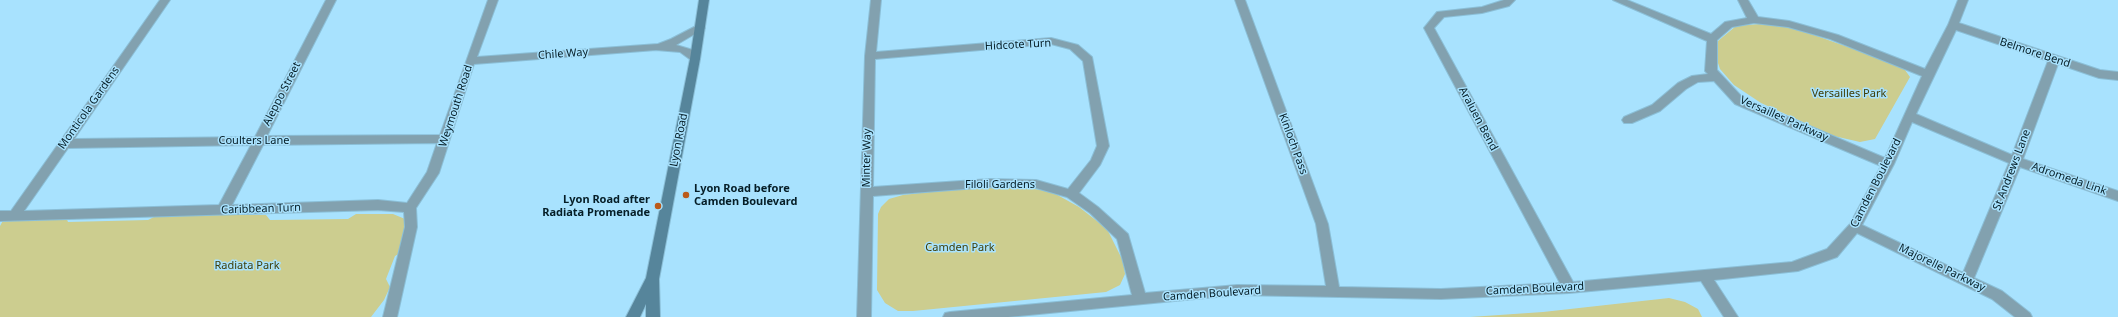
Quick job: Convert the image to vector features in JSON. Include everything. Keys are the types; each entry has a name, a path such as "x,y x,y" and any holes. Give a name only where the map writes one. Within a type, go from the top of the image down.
{"street":[{"name":"Monticola Gardens","path":"14,216 165,0"},
{"name":"Aleppo Street","path":"223,210 331,0"},
{"name":"Weymouth Road","path":"410,208 434,173 470,61 494,0"},
{"name":"Lyon Road","path":"653,317 652,279 695,59 704,0"},
{"name":"Minter Way","path":"864,317 870,56 876,0"},
{"name":"Kinloch Pass","path":"1240,0 1322,224 1333,291"},
{"name":"Araluen Bend","path":"1510,0 1505,4 1482,10 1441,14 1429,28 1570,288"},
{"path":"1618,0 1712,39 1729,24 1754,20 1789,24 1834,37 1928,74"},
{"path":"1743,0 1754,20"},
{"name":"Camden Boulevard","path":"950,317 1237,290 1441,294 1570,288 1793,267 1832,253 1855,227 1888,164 1928,74 1953,25 1963,0"},
{"name":"Belmore Bend","path":"1953,25 2099,74 2118,76"},
{"name":"Chile Way","path":"656,47 674,42 700,28"},
{"name":"Versailles Parkway","path":"1712,39 1711,71 1739,101 1888,164"},
{"name":"Hidcote Turn","path":"870,56 1051,41 1074,47 1088,60 1103,146 1096,162 1071,194"},
{"name":"Chile Way","path":"470,61 656,47 681,49 689,52 695,59"},
{"name":"St Andrews Lane","path":"1967,280 2016,161 2054,59"},
{"path":"1628,120 1656,108 1682,86 1696,79 1716,77"},
{"name":"Adromeda Link","path":"1909,116 2016,161 2118,196"},
{"name":"Coulters Lane","path":"63,144 445,139"},
{"name":"Filoli Gardens","path":"867,192 990,183 1036,184 1071,194 1094,210 1123,237 1140,300"},
{"name":"Caribbean Turn","path":"0,216 378,205 410,208"},
{"path":"390,317 411,227 410,208"},
{"name":"Majorelle Parkway","path":"1855,227 1997,295 2025,317"},
{"path":"1704,275 1731,317"},
{"name":"Lyon Road","path":"633,317 652,279"}],"green space":[{"name":"Versailles Park","path":"1760,24 1794,28 1896,64 1905,70 1910,77 1875,139 1860,142 1834,136 1761,103 1734,85 1720,69 1715,54 1718,41 1736,26"},
{"name":"Camden Park","path":"965,188 1028,188 1052,192 1079,207 1107,229 1123,261 1125,274 1120,285 1106,292 913,311 898,311 885,303 877,290 878,214 881,207 889,199 903,195"},
{"name":"Radiata Park","path":"356,214 393,214 405,219 409,228 404,251 395,256 386,279 390,287 384,300 371,317 0,317 0,226 5,217 66,217 68,222 148,220 158,215 266,215 270,220 348,219"},
{"path":"1669,298 1685,302 1698,309 1702,317 1470,317 1543,312"}],"place":[{"name":"Lyon Road before Camden Boulevard","path":"686,195"},
{"name":"Lyon Road after Radiata Promenade","path":"658,206"}]}
